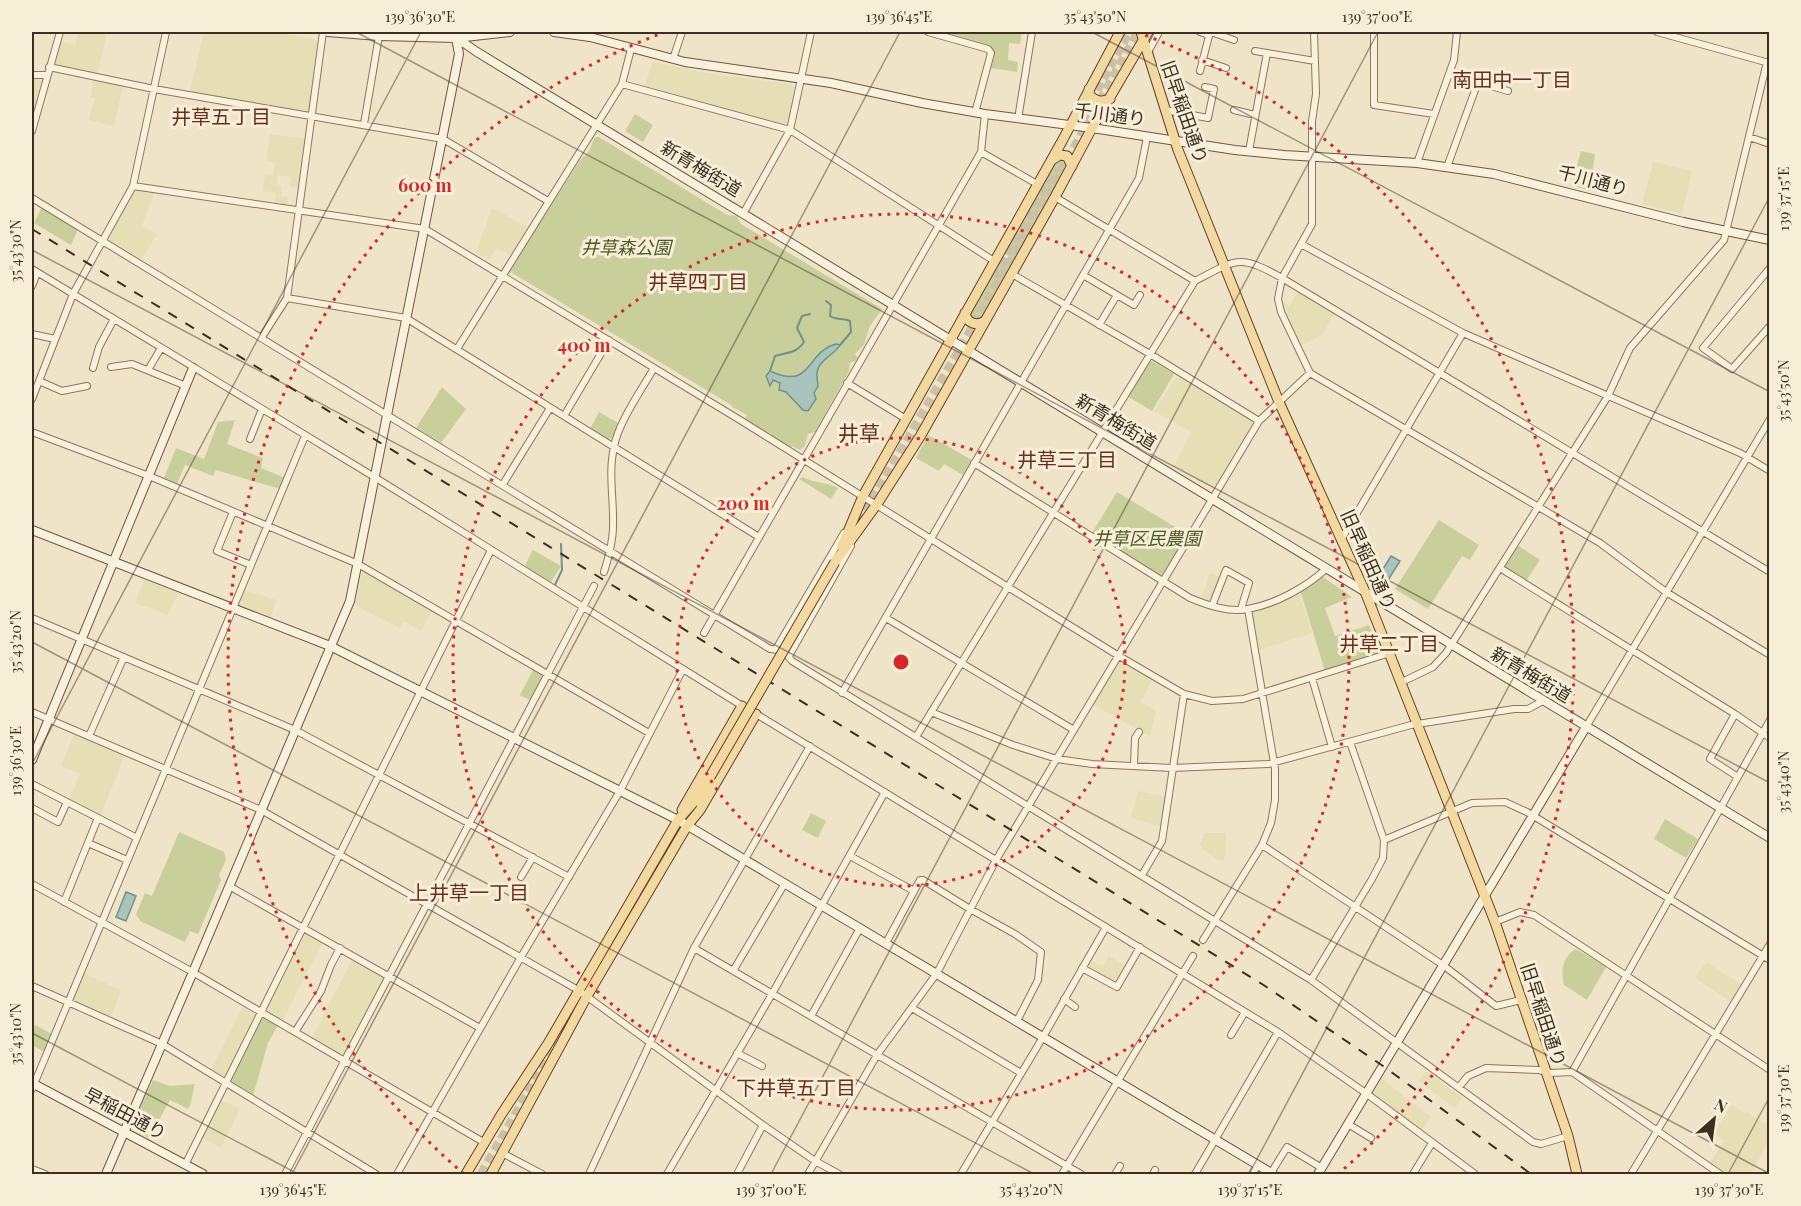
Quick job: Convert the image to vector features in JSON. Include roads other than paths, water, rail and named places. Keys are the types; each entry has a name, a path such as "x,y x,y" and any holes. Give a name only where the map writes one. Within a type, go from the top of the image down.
{"main road":[{"path":"835,562 863,496 1053,159 1120,32"},
{"path":"491,1174 504,1154 587,996 687,826 699,796 835,562 877,504 921,435 1056,197 1142,36 1148,32"},
{"name":"旧早稲田通り","path":"1142,36 1175,141 1224,266 1279,402 1366,594 1495,922 1544,1072 1568,1136 1577,1174"},
{"path":"1089,89 1090,96 1097,101 1110,99"},
{"path":"1053,159 1057,155 1067,156 1072,166"},
{"path":"965,313 967,319 972,323 980,324 986,321"},
{"path":"876,472 881,481 892,481"},
{"path":"466,1174 534,1066 742,706"},
{"path":"687,826 700,810 756,714"},
{"path":"678,820 699,796"},
{"path":"590,969 594,977 600,975"}],"street":[{"path":"32,131 60,32"},
{"path":"32,399 73,294 133,186 166,32"},
{"path":"262,337 287,298 326,32 407,37 510,32"},
{"path":"407,37 419,32"},
{"name":"新青梅街道","path":"448,32 458,34 597,125 1770,838"},
{"name":"千川通り","path":"554,32 590,34 631,49 673,59 800,78 975,113 1249,152 1447,167 1524,181 1674,220 1770,240"},
{"path":"673,59 682,32"},
{"path":"743,214 790,130 811,32"},
{"path":"928,32 988,49 990,53 975,113"},
{"path":"1018,119 1032,32"},
{"path":"1147,54 1159,32"},
{"path":"1200,32 1210,32 1234,40"},
{"path":"1200,70 1210,32"},
{"path":"1314,32 1316,94 1312,121 1312,224 1282,278 1278,299 1281,312 1310,373 1600,543 1666,592 1770,655"},
{"path":"1374,32 1374,105 1434,114"},
{"path":"1416,163 1454,60 1457,32"},
{"path":"1402,682 1437,663 1451,646 1608,396 1630,348 1724,240 1768,62 1661,32"},
{"path":"106,1174 350,601 459,54 458,34"},
{"path":"364,124 379,36"},
{"path":"457,349 622,84 631,49"},
{"path":"1255,51 1315,61"},
{"path":"1249,152 1267,53"},
{"path":"1202,60 1226,68"},
{"path":"49,67 154,89 442,139 548,201"},
{"path":"1449,74 1508,91"},
{"path":"32,75 47,75"},
{"path":"1447,167 1478,82"},
{"path":"622,84 790,130 994,261"},
{"path":"1165,110 1208,118 1214,89 1205,87"},
{"path":"1234,110 1255,115"},
{"path":"704,633 981,153 985,114"},
{"path":"842,693 1139,178 1147,137"},
{"path":"1749,137 1770,144"},
{"path":"981,153 1037,184"},
{"path":"133,186 425,229 1184,694 1205,700 1227,702 1262,694 1390,653"},
{"path":"1056,197 1195,281"},
{"path":"32,198 770,649 776,649 789,656 792,661 842,693 1311,980 1533,1142 1541,1144 1568,1136"},
{"path":"1301,244 1463,333 1747,457 1770,471"},
{"path":"916,737 1195,281 1224,266 1239,262 1257,264 1282,278 1770,572"},
{"path":"1770,268 1703,348 1732,369 1770,326"},
{"path":"32,286 34,271 375,478 742,706 1183,973 1278,1032 1475,1174"},
{"path":"1012,274 1150,354 1259,421"},
{"path":"1083,275 1134,305 1140,295"},
{"path":"1099,325 1117,295"},
{"path":"287,298 406,318 759,537"},
{"path":"93,368 99,347 114,319"},
{"path":"1341,540 1463,333"},
{"path":"32,334 55,339"},
{"path":"564,416 609,340"},
{"path":"148,370 161,348"},
{"path":"111,367 132,364 186,386"},
{"path":"32,760 193,368"},
{"path":"604,572 611,550 613,526 611,473 614,447 622,426 654,368"},
{"path":"807,1174 877,1055 937,973 996,860 1259,421 1310,373"},
{"path":"39,381 62,391 87,386"},
{"path":"847,383 906,419"},
{"path":"503,484 550,408"},
{"path":"250,439 262,410"},
{"path":"32,530 330,646 515,738 678,820 1272,1174 1287,1147 1320,1171 1770,419"},
{"path":"32,432 149,476 358,564 649,733"},
{"path":"32,1085 305,436"},
{"path":"974,464 1163,582 1190,598 1212,606 1244,609 1278,599 1319,576 1326,569"},
{"path":"776,649 858,508"},
{"path":"233,512 218,551 251,566"},
{"path":"789,656 869,515"},
{"path":"184,1165 491,550"},
{"path":"1500,568 1770,738"},
{"path":"1203,940 1262,845 1275,806 1276,783 1262,694 1244,609 1249,583 1226,570 1212,606"},
{"path":"285,1174 594,586"},
{"path":"32,618 294,730 569,877"},
{"path":"886,618 1074,730"},
{"path":"89,736 124,657"},
{"path":"397,1174 620,791 683,669"},
{"path":"1312,678 1332,747"},
{"path":"1142,875 1162,841 1184,694"},
{"path":"931,712 1013,745 1057,759 1172,768 1274,763 1417,724 1514,709 1528,709 1543,701"},
{"path":"32,712 261,810 522,957 587,996 763,1125 815,1161 839,1174"},
{"path":"1735,714 1710,759 1738,777"},
{"path":"1572,1072 1770,720"},
{"path":"1134,766 1135,738 1139,732"},
{"path":"1311,980 1382,862 1384,852 1384,840 1350,742"},
{"path":"589,1174 694,948 810,746"},
{"path":"32,784 137,838"},
{"path":"667,1174 772,994 885,792"},
{"path":"32,808 58,822 67,802"},
{"path":"1384,840 1472,803 1505,802 1533,816 1770,960"},
{"path":"64,902 98,818"},
{"path":"88,843 127,860"},
{"path":"1262,845 1443,965 1496,1006 1521,999"},
{"path":"850,856 914,891"},
{"path":"521,877 532,857"},
{"path":"886,943 920,880 1006,929 1041,952 1038,980 1017,1021"},
{"path":"733,971 785,883"},
{"path":"32,884 193,972 485,1143"},
{"path":"229,886 480,1028"},
{"path":"1495,922 1520,912 1534,915 1770,1070"},
{"path":"961,1174 1106,927"},
{"path":"811,1016 860,928"},
{"path":"1631,1174 1770,944"},
{"path":"1082,968 1117,987 1140,947"},
{"path":"295,1032 321,990 340,948"},
{"path":"694,948 1081,1174"},
{"path":"1062,1174 1193,956"},
{"path":"32,986 162,1044 375,1174"},
{"path":"1064,999 1075,1007"},
{"path":"912,1008 1021,1073"},
{"path":"1231,1035 1245,1012"},
{"path":"1196,1174 1278,1032"},
{"path":"737,1053 762,1066"},
{"path":"1459,1087 1468,1076 1486,1068 1551,1073 1572,1072 1720,1174"},
{"name":"早稲田通り","path":"32,1085 203,1174"},
{"path":"1348,1124 1371,1138"},
{"path":"737,1174 763,1125"},
{"path":"1413,1174 1432,1143"},
{"path":"504,1154 542,1174"},
{"path":"1252,1174 1258,1165"},
{"path":"1114,1174 1120,1166"},
{"path":"32,1169 45,1174"}],"water":[{"path":"836,344 840,345 819,366 818,386 814,393 816,399 808,411 803,410 786,392 779,390 780,383 773,380 770,386 766,376 770,371 784,376 802,373 826,348"},
{"path":"1391,556 1400,561 1385,585 1376,580"},
{"path":"126,892 136,896 126,921 116,917"}],"waterway":[{"path":"826,301 831,305 830,316 850,321 851,332 840,345"},
{"path":"770,371 775,356 794,351 804,342 797,328 802,316 810,314"},
{"path":"554,587 562,570 561,544"}],"tunnel":[{"path":"1084,114 1129,32"},
{"path":"859,523 1035,219 1138,32"},
{"path":"994,277 1055,168"},
{"path":"685,824 701,797"},
{"path":"481,1174 563,1032"}],"railway":[{"path":"32,229 1262,984 1383,1066 1531,1174"}],"district":[{"name":"南田中一丁目","path":"1512,80"},
{"name":"井草五丁目","path":"221,117"},
{"name":"井草四丁目","path":"698,282"},
{"name":"井草","path":"859,434"},
{"name":"井草三丁目","path":"1067,460"},
{"name":"井草二丁目","path":"1389,644"},
{"name":"上井草一丁目","path":"469,893"},
{"name":"下井草五丁目","path":"796,1088"}],"park label":[{"name":"井草森公園","path":"626,248"},
{"name":"井草区民農園","path":"1147,539"}]}
